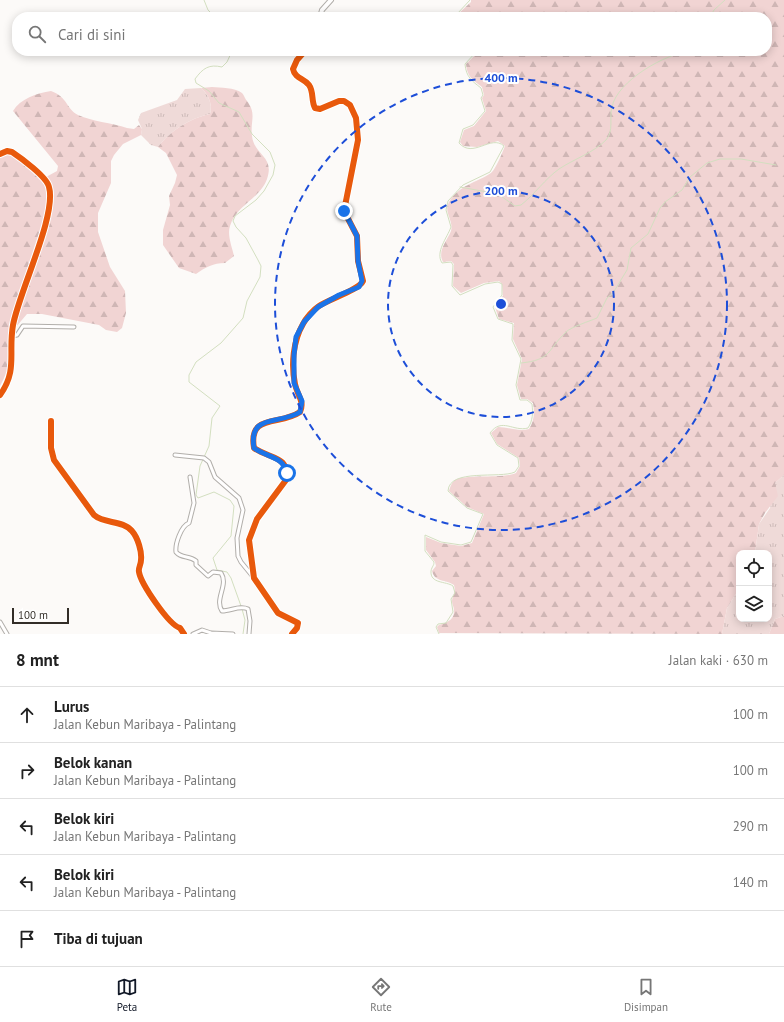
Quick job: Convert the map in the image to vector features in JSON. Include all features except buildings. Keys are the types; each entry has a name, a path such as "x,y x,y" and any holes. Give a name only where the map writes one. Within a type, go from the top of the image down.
{"street":[{"path":"321,12 331,0"},
{"path":"254,578 248,540 257,519 286,480 287,473 281,460 254,448 253,435 256,427 262,422 281,420 300,412 302,401 294,383 294,355 296,337 304,322 318,307 339,295 359,287 362,281 358,261 357,236 344,211 358,140 356,118 350,105 344,101 339,101 320,109 315,108 312,91 308,83 296,77 293,69 301,56"},
{"path":"0,154 7,151 16,155 42,175 49,186 50,191 45,225 24,284 13,325 11,374 7,385 0,396"},
{"path":"12,336 17,335 23,326 74,328"},
{"path":"51,421 51,448 54,460 94,515 98,518 128,527 133,532 139,547 141,559 140,575 145,586 162,611 175,626 180,628 184,634"},
{"path":"175,455 204,458 209,462 215,477 239,498 243,510 237,538 238,556 240,562 254,578 278,613 298,623 297,628 292,634"},
{"path":"190,477 194,504 189,523 186,524 180,532 176,552 183,558 193,558 196,561 196,565 208,576 213,572 221,573 224,583 220,601 220,609 222,611 233,610 238,607 248,609 250,621 249,634"},
{"path":"0,622 7,634"},
{"path":"193,634 202,630 212,633 233,634"}],"green space":[{"path":"471,0 784,0 784,475 775,483 778,496 765,513 759,524 755,550 736,550 736,594 727,608 722,634 439,633 437,627 452,619 454,610 452,601 455,587 451,583 438,579 433,575 432,571 436,566 435,562 426,550 426,537 441,543 461,546 472,543 484,514 467,507 449,491 451,485 455,480 460,478 502,476 516,473 520,466 519,458 497,444 491,433 498,427 521,430 529,429 534,414 533,403 527,399 521,399 517,385 522,359 513,339 514,323 499,319 495,307 503,296 502,284 499,281 484,283 461,293 453,286 454,264 451,261 443,262 441,254 452,227 447,209 449,202 453,196 463,188 493,171 505,146 498,141 477,147 463,146 460,142 464,130 474,126 486,111 482,98 484,95 482,87 469,75 466,64 474,56 772,56 772,12 460,12 471,2"},
{"path":"212,87 231,89 239,91 243,94 252,110 252,136 256,148 266,160 269,171 264,186 242,207 233,219 230,226 229,237 234,256 225,263 210,266 196,274 179,268 163,245 163,230 170,205 169,196 177,175 166,153 158,147 168,136 181,126 210,114 211,107 209,100 206,93 201,88"},
{"path":"201,88 206,93 209,100 211,107 210,114 181,126 168,136 158,147 151,145 141,135 142,129 138,120 141,113 177,100 185,89"},
{"path":"51,91 61,96 71,110 78,115 127,128 134,129 139,125 142,129 141,135 123,144 114,155 111,161 111,183 98,213 98,232 110,267 125,291 126,313 122,328 117,332 106,330 99,325 42,314 27,314 10,334 10,361 7,372 0,386 0,151 16,157 46,177 57,171 58,166 13,111 20,103 29,97"},
{"path":"784,475 784,616 775,619 769,634 722,634 727,608 736,594 736,622 772,622 772,550 755,550 759,524 770,508 775,483"},
{"path":"784,616 784,634 769,634 775,619"}],"waterway":[{"path":"204,0 210,12"},
{"path":"459,12 470,0"},
{"path":"713,12 725,0"},
{"path":"230,56 227,62 222,67 213,66 201,72 195,79 196,83 209,91 219,103 239,112 252,134 270,152 275,165 273,175 264,191 256,200 235,216 233,221 236,227 246,238 261,266 260,277 247,301 243,318 221,343 196,362 189,375 189,382 220,406 212,418 209,446 200,466 196,495 198,498 214,492 230,500 234,506 231,536 213,558 217,570 227,572 231,578 241,606"},
{"path":"439,634 436,627 438,624 446,623 453,612 451,599 455,593 453,586 439,582 431,575 434,562 425,551 425,535 441,542 461,545 471,542 483,514 467,508 448,491 451,484 457,479 466,477 508,474 515,472 519,466 518,458 497,445 490,433 494,428 503,425 523,429 528,428 532,419 532,404 527,400 520,400 516,385 521,359 512,340 513,324 498,319 493,307 502,295 502,284 498,282 485,284 460,295 452,286 453,265 451,262 442,263 440,259 442,245 451,227 446,210 448,201 463,185 490,172 504,146 499,143 493,143 470,149 459,143 463,129 473,125 485,111 481,98 483,95 481,88 472,81 468,75 465,64 472,56"},
{"path":"460,187 498,194 515,206 521,205 559,169 601,145 610,133 612,107 616,97 623,88 644,70 672,56"},
{"path":"521,363 531,362 544,357 568,330 597,318 607,298 613,293 627,270 631,248 648,234 660,208 665,202 682,190 690,177 707,163 720,159 741,159 776,165"},
{"path":"242,609 245,620 243,634"}],"cycle path":[{"path":"292,634 297,628 298,623 278,613 254,578 249,540 257,519 286,480 286,472 285,466 282,462 254,448 253,437 256,430 261,425 267,422 284,419 300,412 302,405 295,384 293,361 297,338 306,319 319,306 356,288 363,281 358,261 357,236 344,211 358,140 356,118 350,105 344,101 339,101 320,109 315,108 311,88 296,75 293,69 301,56"},
{"path":"0,154 7,151 12,152 39,173 49,187 50,200 48,216 43,234 22,293 13,325 11,369 6,386 0,395"},
{"path":"51,421 51,448 54,460 94,515 103,520 124,525 132,531 138,541 140,549 141,560 139,571 141,578 156,603 169,620 180,628 184,634"}],"route":[{"path":"287,473 281,460 254,448 253,435 256,427 262,422 281,420 296,415 300,412 302,401 298,395 294,383 294,355 296,337 304,322 318,307 339,295 359,287 362,284 361,271 358,261 357,236 354,227 344,211"}]}
